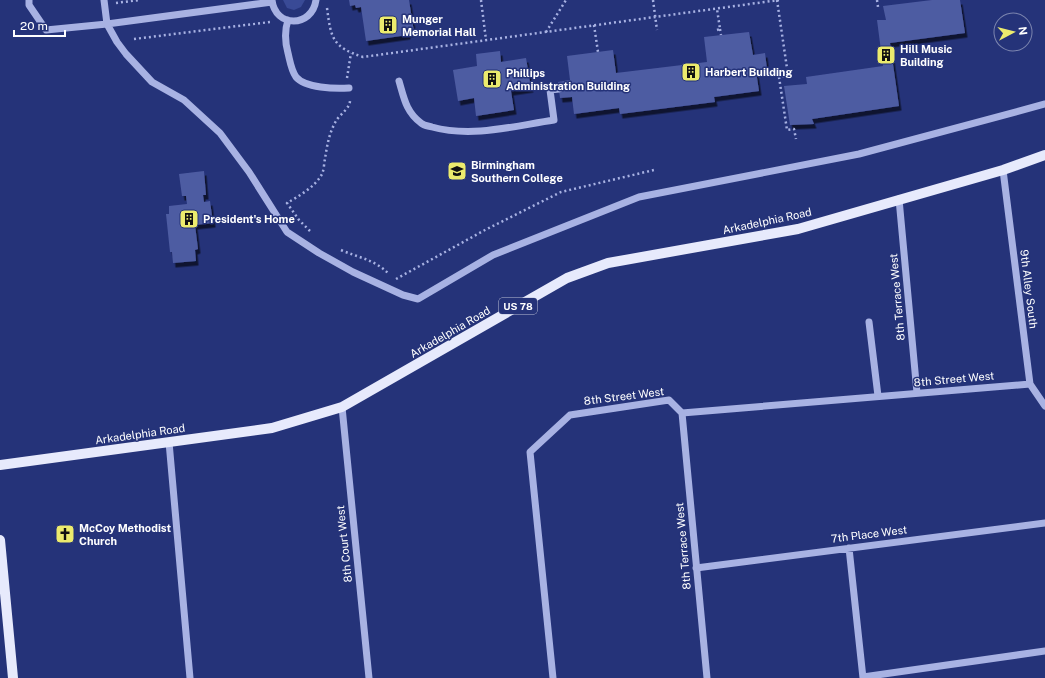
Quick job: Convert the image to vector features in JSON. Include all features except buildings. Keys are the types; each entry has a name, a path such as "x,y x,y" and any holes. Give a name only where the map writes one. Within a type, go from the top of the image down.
{"main road":[{"name":"Arkadelphia Road","path":"0,465 272,428 342,407 567,278 608,263 798,229 1002,170 1045,155"},
{"path":"0,540 13,678"}],"street":[{"path":"29,0 29,4 46,30 107,24 272,1 274,10 279,16 288,20 300,21 307,18 312,12 316,0"},
{"path":"104,0 107,24 126,54 152,82 184,100 220,133 249,172 287,232 319,253 353,272 403,295 418,299 493,256 638,197 859,154 1045,104"},
{"path":"288,20 284,32 286,48 290,64 296,76 306,83 321,87 335,89 349,88"},
{"path":"399,81 406,106 422,124 446,131 468,132 496,130 554,120 550,90 559,89"},
{"name":"9th Alley South","path":"1002,170 1030,384 1045,406"},
{"name":"8th Terrace West","path":"899,199 917,393"},
{"path":"869,322 878,396"},
{"name":"8th Street West","path":"553,678 530,452 570,415 669,400 682,413 1030,384"},
{"name":"8th Court West","path":"342,407 369,678"},
{"name":"8th Terrace West","path":"682,413 706,678"},
{"path":"169,442 190,678"},
{"name":"7th Place West","path":"696,568 1045,523"},
{"path":"849,548 863,677 1045,651"}],"path":[{"path":"116,0 116,3 139,0"},
{"path":"481,0 486,40"},
{"path":"546,32 566,0"},
{"path":"653,0 657,30"},
{"path":"327,6 330,32 337,44 351,53 363,57 778,0 788,75 779,77 787,130 794,129 796,139"},
{"path":"877,0 878,7"},
{"path":"717,9 718,29 721,35"},
{"path":"134,39 275,22"},
{"path":"594,25 598,52"},
{"path":"313,235 299,220 287,203 303,193 322,174 330,132 337,119 344,113 351,102 347,77 351,53"},
{"path":"337,248 368,259 381,266 392,278 396,279 485,230 561,192 654,170"}],"shaded area":[{"path":"283,0 305,0 301,7 294,10 287,8"}],"place":[{"name":"Munger Memorial Hall","path":"388,25"},
{"name":"Hill Music Building","path":"886,55"},
{"name":"Harbert Building","path":"691,72"},
{"name":"Phillips Administration Building","path":"492,79"},
{"name":"Birmingham Southern College","path":"457,171"},
{"name":"President's Home","path":"189,219"},
{"name":"McCoy Methodist Church","path":"65,534"}]}
